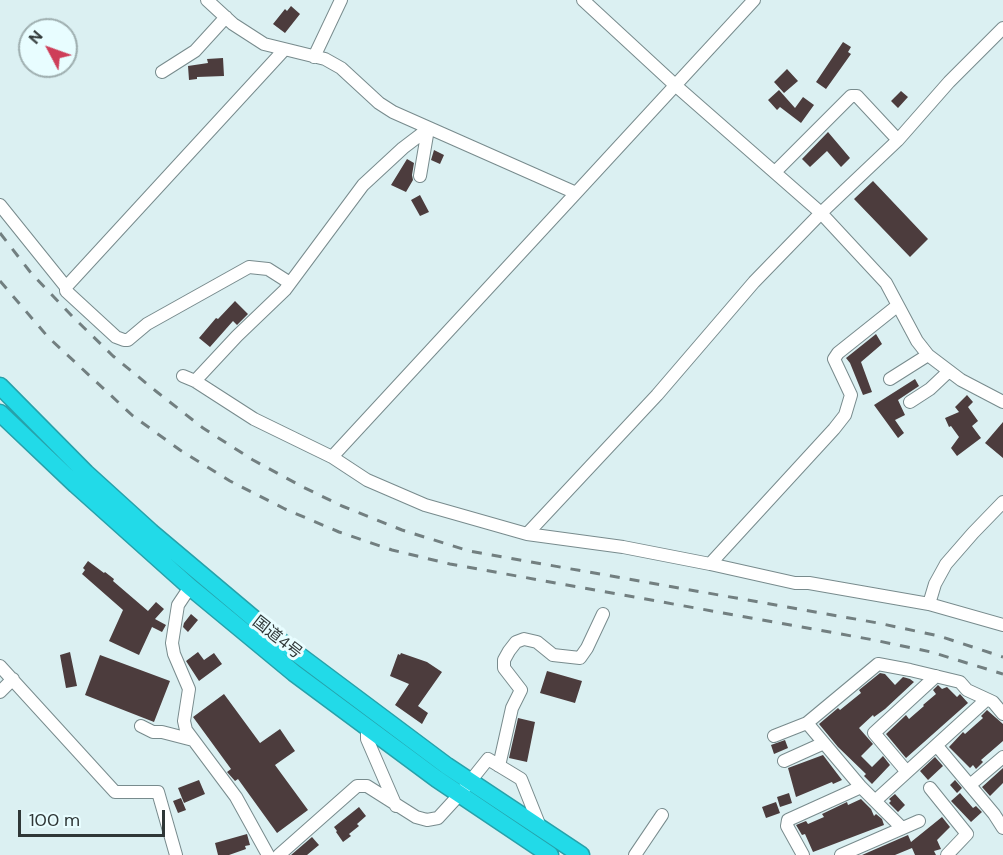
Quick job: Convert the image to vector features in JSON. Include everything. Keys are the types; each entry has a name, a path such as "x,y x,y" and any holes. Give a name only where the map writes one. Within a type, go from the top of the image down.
{"highway":[{"name":"国道4号","path":"0,386 86,473 200,576 375,714 581,855"},
{"name":"国道4号","path":"0,413 76,486 190,587 288,668 367,728 550,855"}],"street":[{"path":"207,0 247,34 264,44 325,59 341,68 385,107 428,129 576,194"},
{"path":"314,57 341,0"},
{"path":"583,0 675,85 821,213 886,283 917,341 928,355 948,372 1002,401"},
{"path":"332,457 754,0"},
{"path":"162,72 195,51 226,17"},
{"path":"527,534 657,395 731,306 821,213 898,140 949,82 1003,28"},
{"path":"66,287 284,50"},
{"path":"775,172 851,96 857,96 898,140"},
{"path":"420,176 428,129"},
{"path":"195,381 237,336 274,302 363,185 403,148 428,129"},
{"path":"0,205 66,287 66,291 116,337 124,340 128,340 147,324 249,267 268,268 290,283"},
{"path":"710,564 840,422 851,395 834,360 838,353 897,306"},
{"path":"890,379 928,355"},
{"path":"910,402 930,389 948,372"},
{"path":"183,376 195,381 254,419 332,457 367,480 425,505 527,534 623,547 795,583 809,583 929,604 1003,625"},
{"path":"929,604 935,584 946,564 1003,502"},
{"path":"190,587 178,605 172,643 174,654 189,689 184,721 186,730 236,797 268,855"},
{"path":"499,766 512,708 521,690 504,668 504,660 508,651 516,642 524,639 537,642 553,656 580,658 603,614"},
{"path":"774,736 807,723 878,664 960,682 967,690 993,702 1003,714"},
{"path":"0,666 115,792 158,792 176,855"},
{"path":"907,772 874,733 936,676"},
{"path":"0,692 13,680"},
{"path":"875,801 986,700"},
{"path":"807,723 861,787 902,828"},
{"path":"141,726 153,732 194,740"},
{"path":"367,728 368,739 396,806"},
{"path":"784,761 824,743"},
{"path":"937,746 1003,828"},
{"path":"970,786 1003,757"},
{"path":"279,855 357,786 367,786 416,817 430,820 443,813 488,759 521,779 541,829"},
{"path":"803,855 787,826 788,820 861,787"},
{"path":"930,788 967,834 947,855"},
{"path":"636,855 662,815"},
{"path":"841,855 919,821"}],"building":[{"path":"291,6 300,14 285,33 273,24 285,9 287,11"},
{"path":"843,42 851,47 848,52 851,54 826,89 816,82"},
{"path":"223,58 224,76 197,77 197,79 189,80 188,66 208,63 207,59"},
{"path":"787,69 798,81 784,93 774,82"},
{"path":"779,90 795,108 803,97 814,105 801,123 780,107 777,110 768,100"},
{"path":"901,91 908,97 898,108 891,101"},
{"path":"828,132 850,158 841,167 827,151 810,167 802,159"},
{"path":"434,150 444,155 440,164 431,160"},
{"path":"407,159 414,163 413,180 406,192 391,185"},
{"path":"873,181 928,239 910,257 854,199"},
{"path":"420,195 429,212 420,216 411,200"},
{"path":"235,301 248,314 237,325 233,321 210,347 199,338"},
{"path":"876,334 882,344 861,362 872,392 863,395 846,358"},
{"path":"915,379 919,386 898,400 905,415 895,420 904,433 898,438 874,405"},
{"path":"967,395 973,402 968,407 978,421 972,426 981,438 957,456 951,448 959,437 951,426 949,427 945,418 959,412 955,407"},
{"path":"1003,422 1003,458 985,443"},
{"path":"88,561 114,579 113,581 148,611 156,602 164,609 155,619 166,625 162,632 152,627 139,655 109,641 123,610 82,574"},
{"path":"191,614 198,620 188,632 183,627"},
{"path":"70,652 77,686 66,688 60,655"},
{"path":"198,652 204,660 214,653 222,664 199,681 186,661"},
{"path":"398,654 427,662 442,672 418,706 428,713 422,724 395,705 409,684 390,676"},
{"path":"100,655 170,681 154,722 85,695"},
{"path":"547,671 582,681 575,703 540,693"},
{"path":"880,673 885,674 895,685 903,677 914,682 885,709 874,717 873,715 859,728 873,744 861,756 872,767 883,756 890,765 872,784 864,776 866,774 838,747 819,724 861,693 859,690"},
{"path":"938,685 942,689 947,687 957,697 960,694 968,703 906,758 886,734 906,715 909,719 924,706 936,694 933,690"},
{"path":"224,694 260,743 280,729 295,751 275,765 308,810 277,833 238,779 235,781 227,772 231,769 193,717"},
{"path":"987,710 1003,724 1003,741 981,760 983,762 976,769 973,765 970,768 949,747 963,732 965,734 983,718 981,716"},
{"path":"518,718 535,722 527,762 509,758"},
{"path":"785,740 788,748 774,754 771,745"},
{"path":"823,755 842,780 796,797 788,768"},
{"path":"935,757 943,766 928,780 920,771"},
{"path":"1003,768 1003,783 990,796 982,787"},
{"path":"199,780 205,794 184,803 178,788"},
{"path":"955,780 962,788 957,793 950,785"},
{"path":"789,793 792,803 780,807 777,797"},
{"path":"960,793 973,808 976,806 982,812 971,822 951,801"},
{"path":"895,794 905,805 898,812 889,803 891,801 889,799"},
{"path":"181,798 186,810 178,813 173,801"},
{"path":"861,799 871,809 874,816 876,814 882,819 884,825 813,852 805,834 802,835 796,825 806,821 808,824 824,817 822,814 847,802 848,805"},
{"path":"776,802 780,813 766,818 762,807"},
{"path":"359,807 366,816 349,834 351,836 343,842 334,827"},
{"path":"942,817 950,827 937,840 941,849 934,851 936,855 915,855 912,848 895,855 862,855 908,835 911,842"},
{"path":"247,834 250,845 245,846 246,849 229,855 218,855 215,843"},
{"path":"312,837 319,845 307,855 291,855"}],"railway":[{"path":"0,233 31,273 72,316 113,356 157,392 203,428 253,460 342,506 402,530 469,551 878,623 939,636 1003,657"},
{"path":"0,281 48,337 133,416 180,450 230,481 285,509 339,532 392,550 450,564 874,640 931,652 1003,674"}]}
